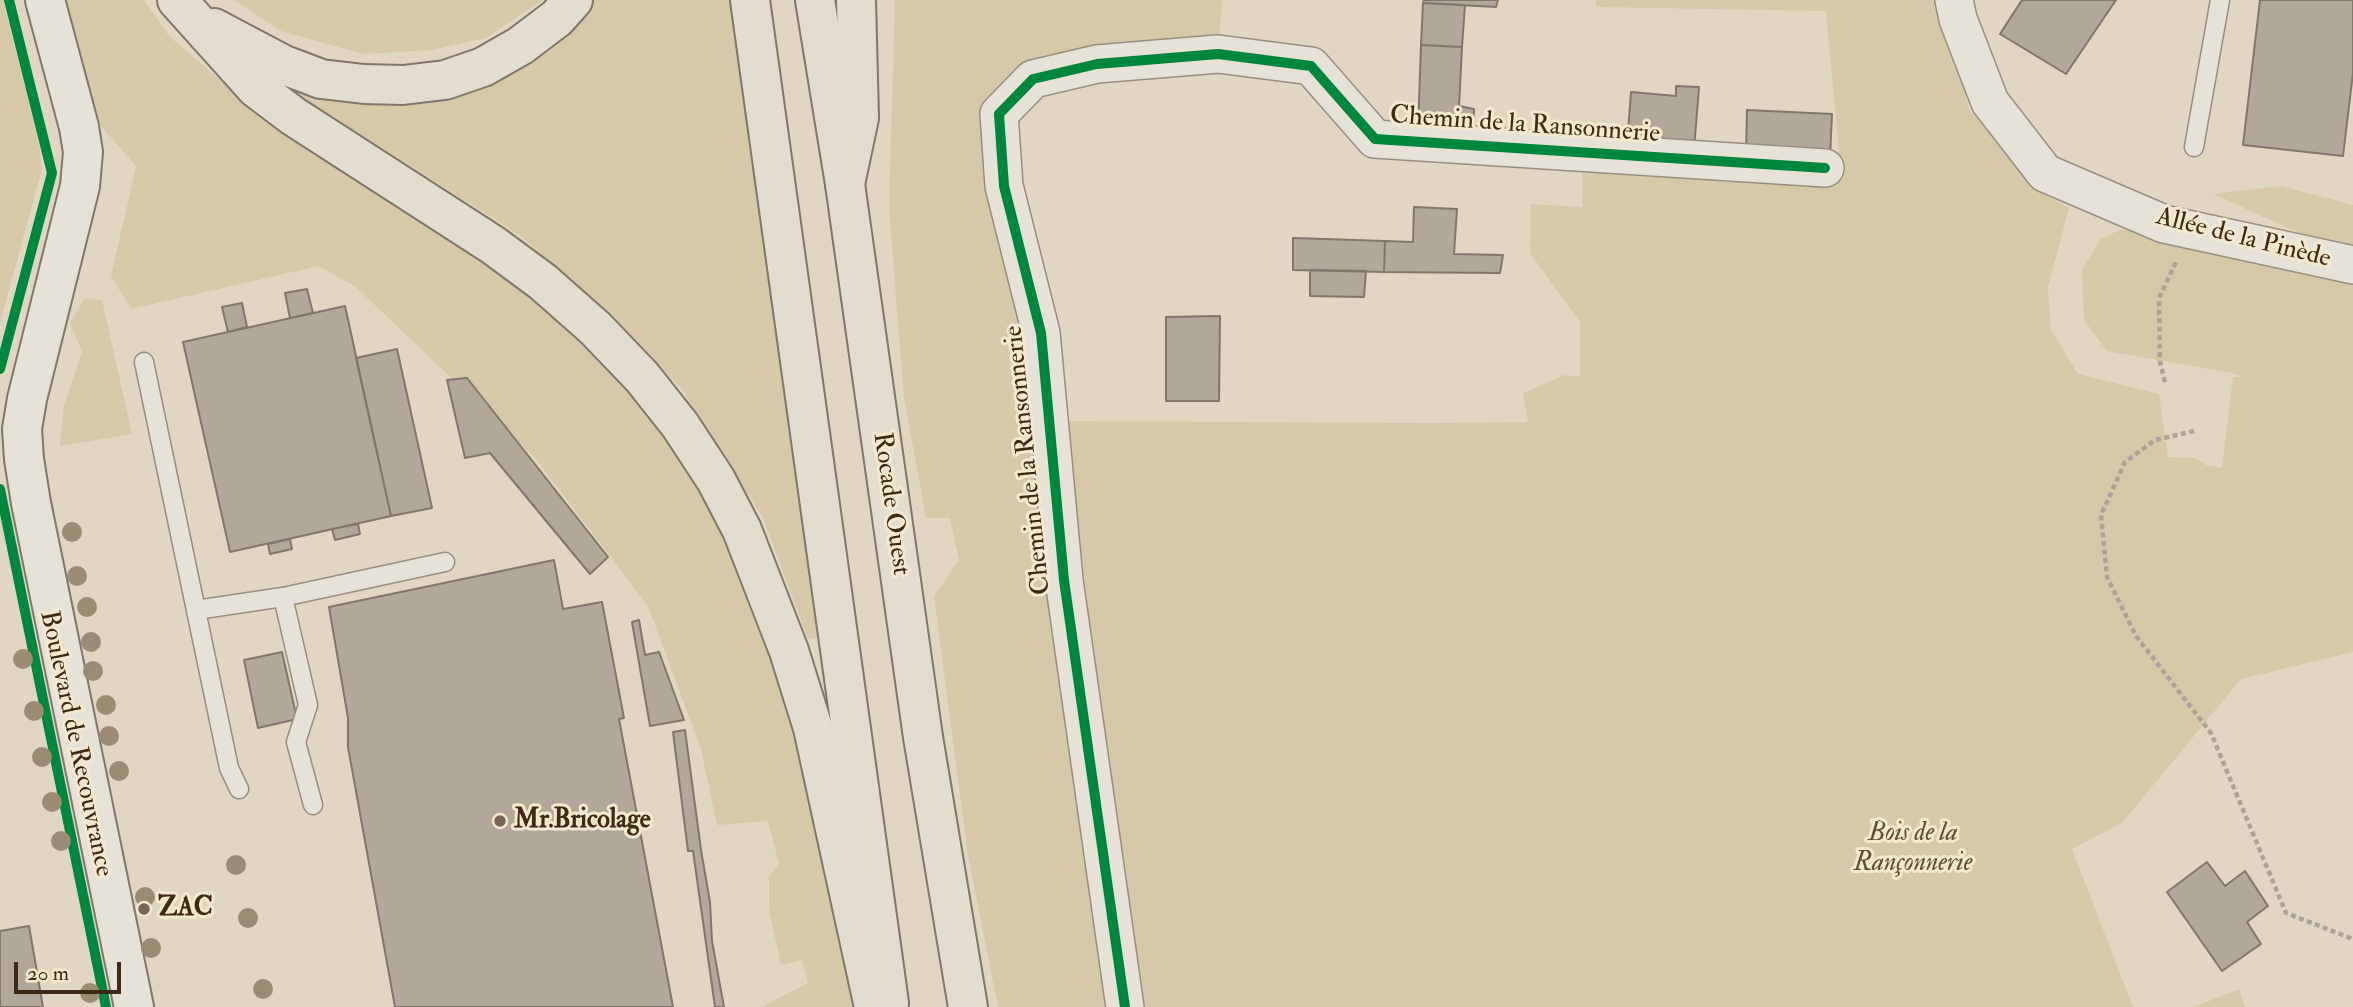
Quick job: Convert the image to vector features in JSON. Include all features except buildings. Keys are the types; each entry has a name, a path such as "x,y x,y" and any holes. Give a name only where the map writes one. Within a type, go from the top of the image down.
{"main road":[{"path":"182,7 284,65 321,79 403,85 445,80 483,67 520,46 557,19 573,0"},
{"path":"750,0 890,1007"},
{"name":"Rocade Ouest","path":"815,0 845,184 923,737 968,1007"},
{"path":"845,184 859,118 856,0"},
{"path":"182,7 256,88 293,116 492,244 543,282 595,328 642,377 680,425 716,480 742,530 789,651 813,728 873,1007"}],"street":[{"name":"Boulevard de Recouvrance","path":"45,0 79,127 83,152 80,186 27,399 22,429 24,459 134,1007"},
{"name":"Allée de la Pinède","path":"1954,0 1958,19 1990,102 2045,173 2164,224 2353,265"},
{"name":"Chemin de la Ransonnerie","path":"1125,1007 1065,580 1041,333 1004,186 999,114 1033,79 1097,64 1218,54 1311,66 1375,139 1825,168"}],"lane":[{"path":"2194,146 2220,0"},
{"path":"144,362 229,768 239,789"},
{"path":"196,610 283,597 445,562"},
{"path":"283,597 309,705 296,742 313,805"}],"path":[{"path":"2165,382 2160,362 2159,298 2180,253"},
{"path":"2194,431 2155,440 2125,462 2101,514 2107,578 2136,636 2211,733 2286,914 2353,939"}],"green space":[{"path":"0,0 3,0 39,143 42,169 0,323"},
{"path":"63,0 144,0 169,36 268,121 463,242 573,332 667,427 718,506 793,709 855,1007 761,1007 808,983 802,960 781,965 769,910 769,876 779,864 768,821 717,825 701,749 648,606 535,458 356,287 319,266 131,309 111,276 136,166 93,117"},
{"path":"234,0 543,0 486,38 432,50 363,54 281,31"},
{"path":"589,0 737,0 779,298 817,638 808,639 763,518 682,389 620,326 521,236 284,86 285,77 416,99"},
{"name":"Bois de la Rançonnerie","path":"895,0 1222,0 1218,54 1097,64 999,114 1049,421 1430,423 1528,422 1523,393 1565,375 1580,377 1580,322 1530,253 1531,204 1582,207 1583,157 1841,173 1826,11 1596,7 1596,0 1947,0 1969,109 2039,192 2069,208 2048,287 2051,330 2078,374 2159,394 2168,457 2196,458 2206,465 2222,468 2233,377 2243,377 2107,351 2084,320 2082,270 2100,240 2121,229 2312,266 2345,268 2300,233 2213,194 2281,186 2353,205 2353,652 2241,679 2122,823 2072,849 2133,1007 998,1007 968,856 934,596 959,560 950,518 926,518 904,398 889,208"},
{"path":"85,298 102,300 132,434 60,446 64,406 82,352 70,323"},
{"path":"2239,989 2245,1007 2194,1007"}],"cycle path":[{"path":"0,369 52,173 9,0"},
{"path":"1125,1007 1064,580 1041,333 1004,186 999,114 1033,79 1097,64 1218,54 1311,66 1375,139 1825,168"},
{"path":"0,489 106,1007"}],"place":[{"name":"Mr.Bricolage","path":"500,821"},
{"name":"ZAC","path":"144,909"}]}
